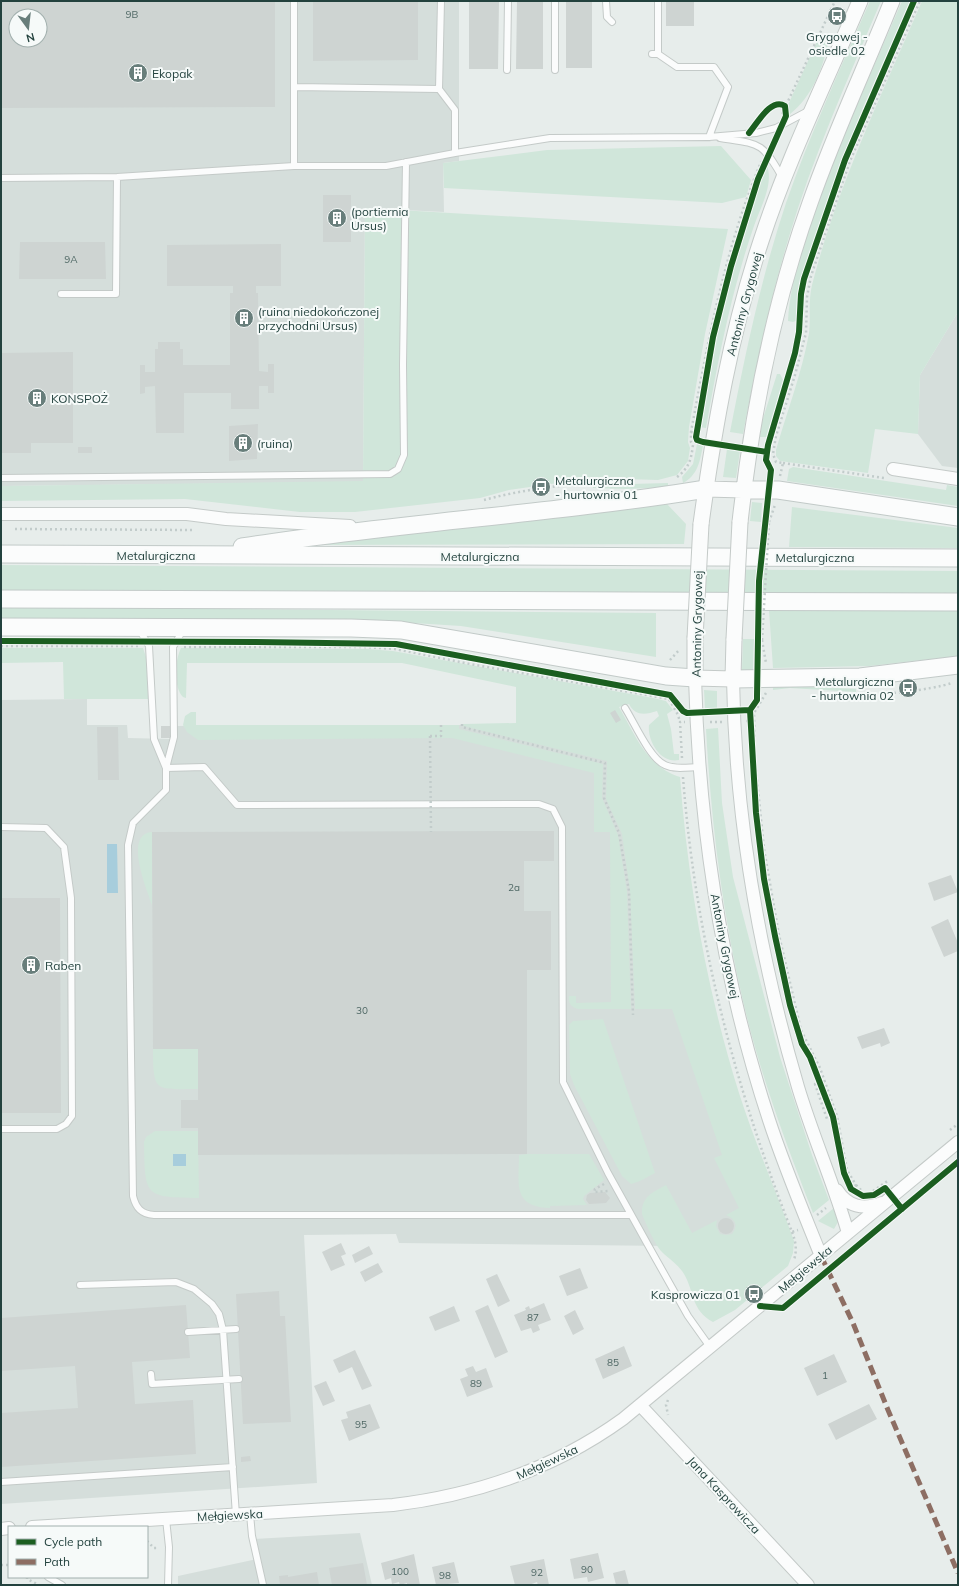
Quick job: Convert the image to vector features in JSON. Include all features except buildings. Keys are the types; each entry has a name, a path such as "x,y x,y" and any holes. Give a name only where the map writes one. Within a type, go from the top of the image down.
{"main road":[{"path":"189,555 305,537 401,527 706,489"},
{"path":"744,490 772,497 958,517"},
{"name":"Metalurgiczna","path":"1,554 958,558"},
{"path":"1,599 958,602"},
{"path":"1,627 142,635 179,635 351,628 401,630 666,676 695,678"},
{"path":"733,679 762,674 860,677 958,665"}],"street":[{"name":"Antoniny Grygowej","path":"821,1256 769,1121 737,1009 712,882 699,767 696,713 695,638 702,524 706,489 725,378 746,288 760,241 811,109 860,1"},
{"path":"848,1233 799,1090 789,1056 759,932 749,872 740,796 734,721 734,639 740,522 759,394 771,335 793,254 810,203 892,1"},
{"path":"891,474 958,479"},
{"path":"706,489 744,490"},
{"path":"1,514 188,514 226,519 326,526 401,527"},
{"path":"695,678 733,679"},
{"name":"Mełgiewska","path":"50,1526 392,1505 435,1500 476,1491 521,1476 557,1460 608,1429 640,1405 958,1142"},
{"path":"831,1181 841,1196 849,1204 865,1207 889,1199"},
{"name":"Jana Kasprowicza","path":"640,1405 808,1585"}],"lane":[{"path":"294,1 294,166"},
{"path":"441,1 439,89 455,110 455,153"},
{"path":"507,70 508,1"},
{"path":"555,70 556,1"},
{"path":"606,1 607,17 612,22"},
{"path":"658,1 655,54 677,67 714,67 728,86 709,137"},
{"path":"294,87 439,89"},
{"path":"1,178 117,177 294,166 386,166 455,153 550,138 709,137 756,132 776,128 811,109"},
{"path":"709,137 750,142 767,153 784,180"},
{"path":"1,478 390,474 398,469 404,455 403,365 406,162"},
{"path":"61,294 116,294 117,177"},
{"path":"142,635 150,646 154,739 166,768"},
{"path":"179,635 173,705 174,737 166,768 166,790 133,823 128,846 133,1196 135,1205 146,1214 154,1216 631,1215"},
{"path":"625,708 656,758 665,766 699,767"},
{"path":"166,768 204,767 237,805 539,804 553,809 562,827 563,1082 631,1215 688,1316 710,1347"},
{"path":"1,827 46,828 64,847 71,898 72,1116 66,1124 57,1129 1,1129"},
{"path":"30,1129 30,1136"},
{"path":"80,1285 176,1282 194,1289 212,1304 219,1314 223,1330 236,1515"},
{"path":"188,1332 236,1329"},
{"path":"151,1374 152,1384 239,1379"},
{"path":"1,1482 233,1467"},
{"path":"250,1514 252,1536 263,1585"},
{"path":"166,1519 169,1547 168,1585"},
{"path":"50,1578 62,1585"}],"path":[{"path":"776,128 835,1"},
{"path":"766,456 775,417 795,353 799,332 802,287 825,214 860,123 914,1"},
{"path":"774,446 796,376 806,332 808,287 832,212 865,124 920,1"},
{"path":"776,104 782,104 785,106"},
{"path":"782,125 787,112 785,106"},
{"path":"676,478 684,472 691,460 693,445 691,442 723,295 755,174 767,153"},
{"path":"693,432 697,440 713,444"},
{"path":"783,463 891,474"},
{"path":"480,501 517,491 592,483 636,483"},
{"path":"767,522 772,497"},
{"path":"772,497 759,581 762,674 757,700 750,710 756,813 764,879 775,936 797,1032 822,1081 835,1116 840,1160 844,1173 851,1189 863,1196 874,1195 885,1188 889,1199"},
{"path":"1,641 142,635"},
{"path":"179,635 396,644 662,693 670,695 683,711 696,713"},
{"path":"758,654 760,640"},
{"path":"363,647 395,649 470,664 669,699 680,722"},
{"path":"431,832 430,736 441,736 441,724"},
{"path":"462,724 462,727 605,762 604,798 619,833 628,891 633,1015"},
{"path":"946,1134 958,1124"},
{"path":"856,1185 862,1192 869,1192 877,1189 892,1178"},
{"path":"607,1182 595,1189 594,1192 609,1191 611,1195"},
{"path":"27,1578 39,1585"}],"shaded area":[{"path":"1,1 459,1 459,161 443,163 444,212 365,208 363,482 1,486"},
{"path":"958,312 958,468 942,466 918,434 920,375"},
{"path":"87,699 87,725 127,725 128,738 171,739 171,726 466,725 609,760 648,884 769,1247 399,1243 396,1234 304,1235 317,1483 1,1504 1,700"},
{"path":"360,1533 372,1585 178,1585 178,1576 257,1559 252,1539"}],"green space":[{"path":"870,1 881,1 819,149 788,240 763,337 743,434 730,432 761,288 786,203 815,126"},
{"path":"902,1 910,1 862,110 829,195 802,276 798,296 798,320 793,322 788,321 789,306 795,275 828,176 848,125"},
{"path":"922,1 958,1 958,312 920,375 918,434 875,429 868,473 780,461 776,456 776,450 806,348 810,327 811,291 822,248 861,141"},
{"path":"825,37 829,39 824,60 816,81 805,99 789,115 788,105 818,39"},
{"path":"721,146 751,180 746,197 722,203 444,188 443,163 547,150"},
{"path":"767,165 769,173 768,188 738,276 720,352 706,428 699,427 712,358 732,269 760,179"},
{"path":"365,208 728,229 705,334 689,427 688,442 690,448 688,461 677,475 658,480 593,478 509,490 480,498 355,512 300,512 185,499 1,501 1,486 363,481"},
{"path":"777,374 780,374 784,382 767,437 760,437 761,425"},
{"path":"697,444 703,445 698,467 692,476 683,483 682,477 693,464"},
{"path":"727,449 740,451 736,478 723,477"},
{"path":"793,467 946,490 947,485 958,487 958,506 787,481 789,469"},
{"path":"668,483 668,487 627,489 593,488 593,485"},
{"path":"752,502 762,503 761,522 750,521"},
{"path":"667,504 686,524 684,544 291,545"},
{"path":"792,507 958,528 958,548 789,547"},
{"path":"1,565 958,571 958,594 1,592"},
{"path":"1,607 656,613 656,657 461,626 366,620 1,618"},
{"path":"769,610 958,611 958,656 869,666 773,668"},
{"path":"743,639 754,639 753,670 742,670"},
{"path":"1,648 143,648 147,660 148,699 64,699 63,662 1,663"},
{"path":"181,648 367,649 393,651 666,701 673,710 667,714 671,729 674,754 679,754 679,760 672,760 661,755 656,750 650,738 649,725 659,716 657,711 641,714 634,711 629,704 619,707 643,749 650,758 668,772 680,777 688,857 700,937 708,976 717,1016 739,1093 794,1241 793,1253 788,1266 735,1310 713,1322 697,1307 688,1281 682,1271 656,1245 642,1214 642,1208 646,1199 652,1193 666,1185 692,1233 717,1220 716,1226 720,1234 732,1234 736,1225 732,1218 726,1215 739,1208 714,1158 722,1155 672,1009 635,1009 630,891 622,834 606,799 607,761 463,726 463,724 516,723 516,687 402,663 187,663 186,698 180,693 176,680 177,659"},
{"path":"773,685 856,689 856,692 790,688 773,690"},
{"path":"704,690 717,691 717,708 705,709"},
{"path":"191,712 196,712 196,725 459,725 459,729 603,764 602,798 618,835 627,892 631,1009 578,1009 572,1006 569,1001 569,996 576,996 576,1003 611,1002 610,832 594,832 594,773 452,738 198,740 187,732 183,725 185,716"},
{"path":"718,728 722,803 733,877 780,1057 812,1155 829,1200 813,1213 783,1135 757,1055 743,1001 729,933 714,832 706,729"},
{"path":"152,832 152,905 142,876 138,852 139,842 143,835"},
{"path":"603,1019 655,1173 631,1184 622,1176 574,1085 570,1074 569,1025 573,1021"},
{"path":"153,1049 198,1049 198,1089 173,1089 160,1086 156,1081 154,1074"},
{"path":"155,1131 198,1131 199,1198 167,1197 151,1190 147,1184 144,1160 144,1142 146,1137"},
{"path":"589,1154 604,1180 584,1196 583,1199 587,1205 550,1206 550,1208 538,1207 529,1203 523,1198 520,1192 518,1175 519,1155"},
{"path":"834,1208 838,1222 834,1229 818,1221"}],"water":[{"path":"107,844 117,844 118,893 107,893"},
{"path":"173,1154 186,1154 186,1166 173,1166"}],"marked path":[{"path":"821,1256 853,1323 888,1410 958,1573"}],"cycle path":[{"path":"750,710 757,700 759,581 771,470 766,460 768,445 795,353 799,332 801,294 804,279 845,160 914,1"},
{"path":"749,133 760,118 770,108 780,104 785,106 786,116 758,179 731,266 713,337 696,437 697,440 703,442 767,452"},
{"path":"1,641 396,644 670,695 683,711 687,713 750,710 756,813 764,879 790,1005 802,1044 810,1057 833,1117 844,1173 851,1189 863,1196 874,1195 885,1188 902,1209"},
{"path":"760,1306 783,1308 958,1162"}],"place":[{"name":"Grygowej - osiedle 02","path":"837,16"},
{"name":"Ekopak","path":"138,73"},
{"name":"(portiernia Ursus)","path":"337,218"},
{"name":"(ruina niedokończonej przychodni Ursus)","path":"244,318"},
{"name":"KONSPOŻ","path":"37,398"},
{"name":"(ruina)","path":"243,443"},
{"name":"Metalurgiczna - hurtownia 01","path":"541,487"},
{"name":"Metalurgiczna - hurtownia 02","path":"908,688"},
{"name":"Raben","path":"31,965"},
{"name":"Kasprowicza 01","path":"754,1294"}]}
